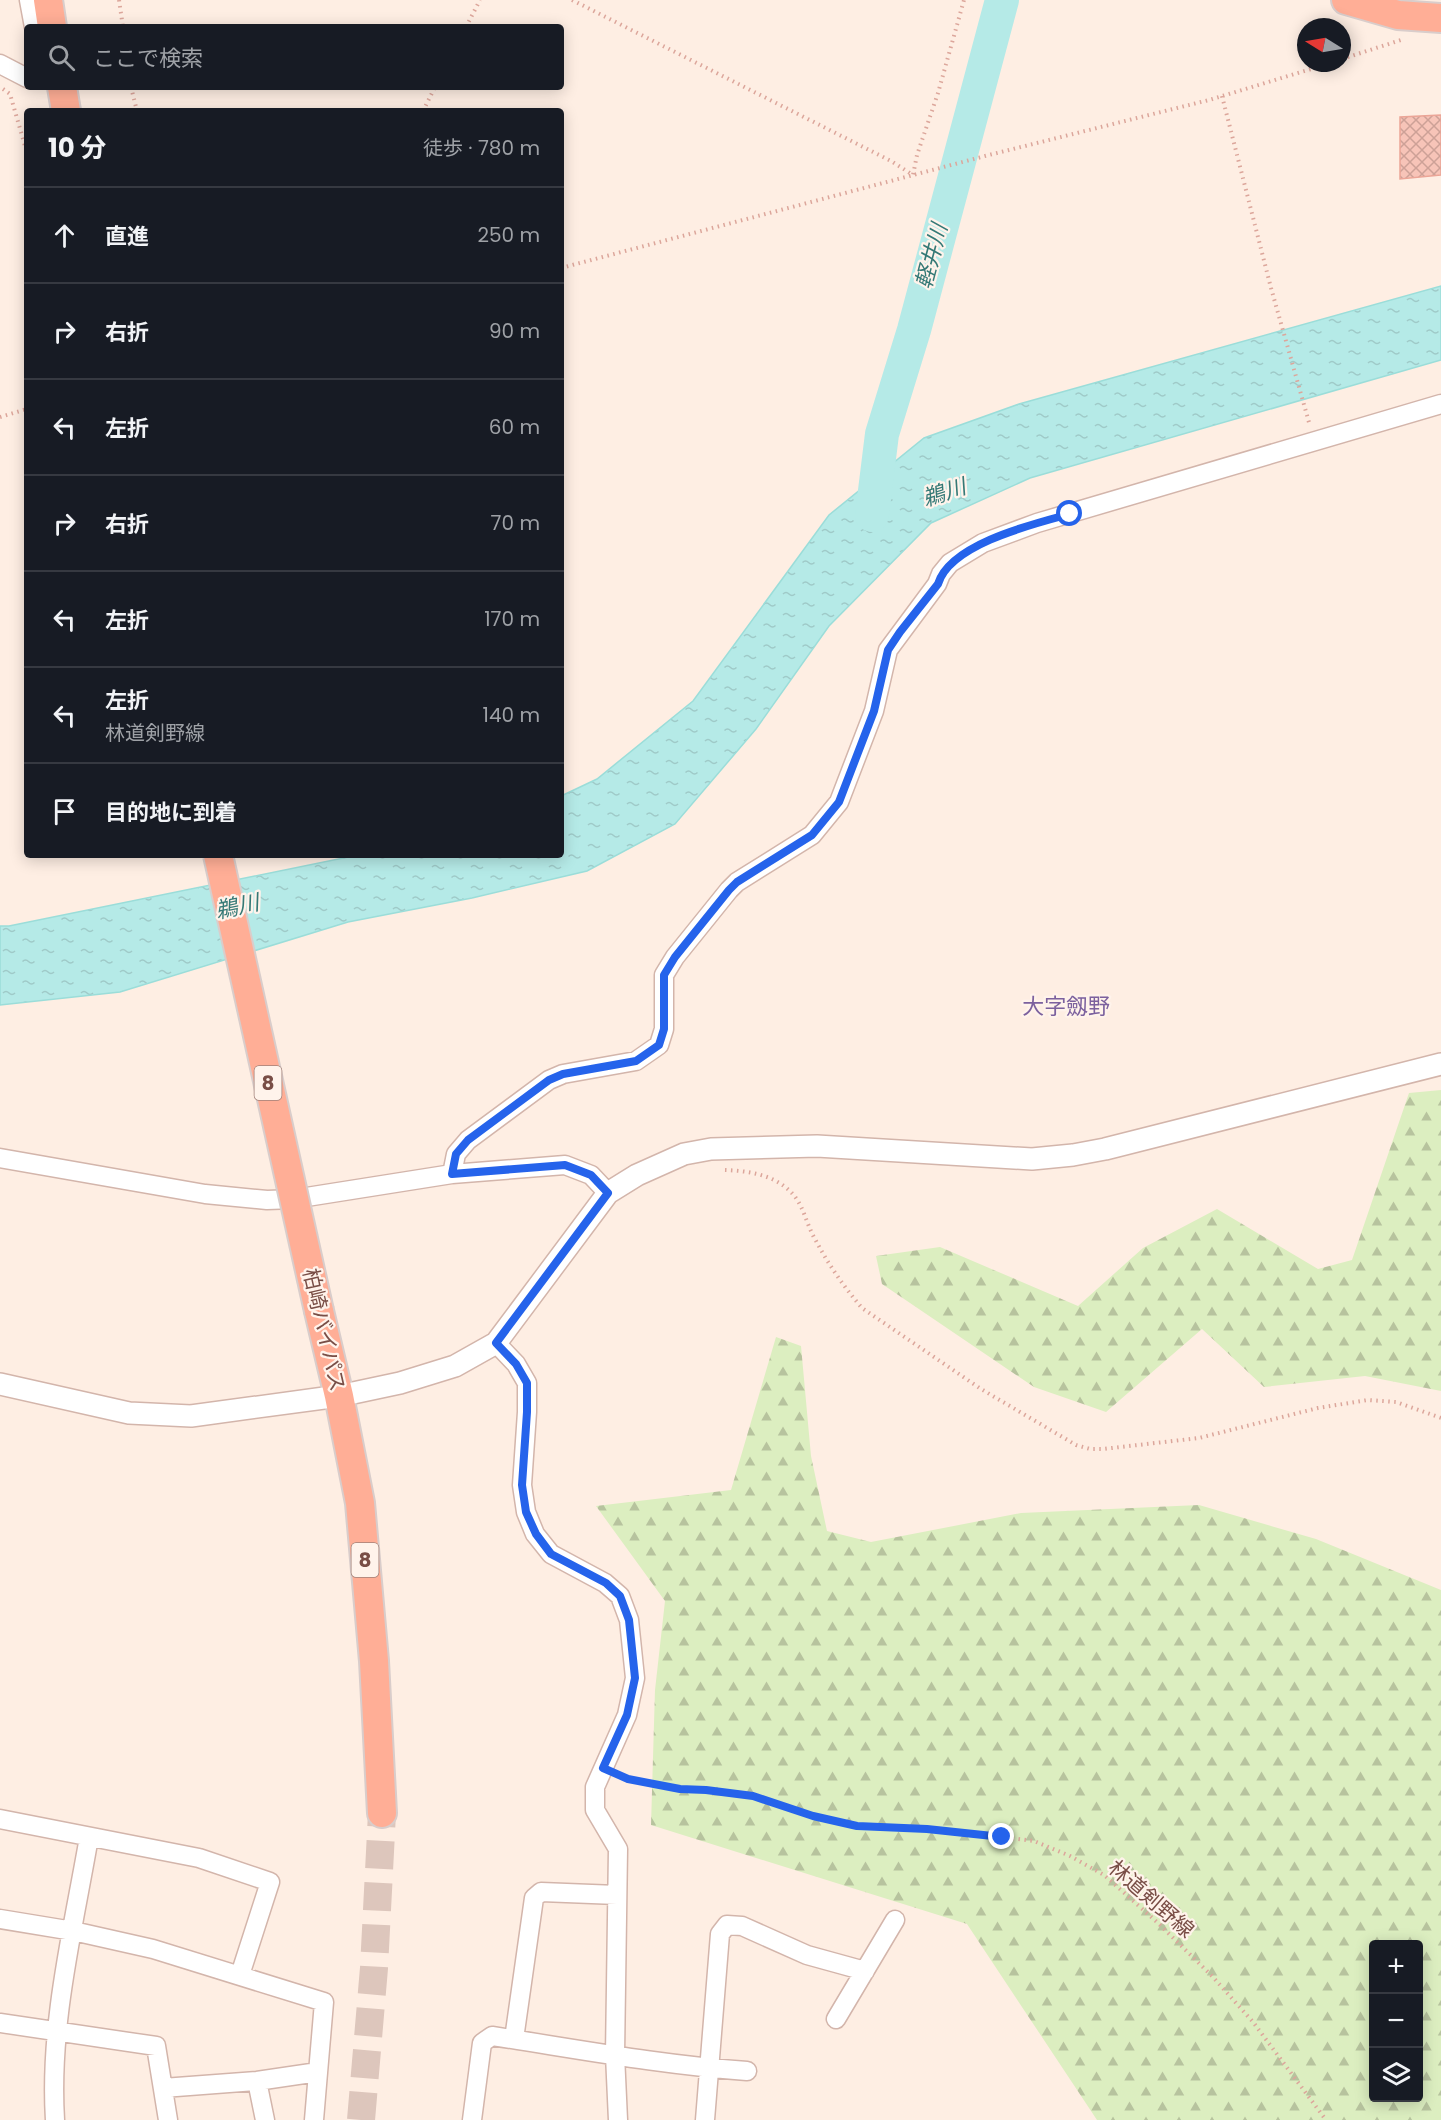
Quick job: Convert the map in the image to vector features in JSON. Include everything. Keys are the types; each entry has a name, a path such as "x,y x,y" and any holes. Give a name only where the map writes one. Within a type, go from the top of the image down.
{"highway":[{"path":"48,0 52,24"},
{"path":"1346,0 1398,15 1433,18"},
{"path":"62,90 66,108"},
{"name":"柏崎バイパス","path":"219,858 339,1396 360,1503 374,1661 382,1813"}],"street":[{"path":"29,0 33,24"},
{"path":"0,64 24,76"},
{"path":"452,1174 456,1154 468,1140 549,1080 563,1074 636,1061 659,1045 664,1029 664,975 675,957 737,882 812,835 839,802 874,711 888,650 938,584 940,574 950,563 982,543 1037,523 1441,404"},
{"path":"0,1384 129,1413 191,1416 339,1396 400,1383 455,1366 496,1343 608,1193 637,1175 684,1154 711,1149 817,1146 1032,1159 1073,1155 1441,1064"},
{"path":"0,1158 205,1194 267,1200 294,1199 452,1174 565,1165 591,1175 608,1193"},
{"path":"496,1343 516,1364 527,1383 522,1485 526,1512 536,1534 551,1554 606,1583 620,1596 629,1620 635,1678 627,1715 595,1787 595,1810 618,1849 615,2055 618,2120"},
{"path":"0,1819 199,1857 270,1882 240,1975"},
{"path":"55,2120 56,2031 88,1837"},
{"path":"514,2039 534,1898 541,1892 617,1895"},
{"path":"0,1919 73,1931 153,1949 324,2002 314,2120"},
{"path":"836,2019 895,1920"},
{"path":"705,2120 720,1934 727,1926 742,1926 807,1955 865,1971"},
{"path":"0,2023 156,2046 168,2120"},
{"path":"472,2120 482,2043 492,2036 709,2068 747,2071"},
{"path":"163,2088 257,2081 318,2072"},
{"path":"257,2081 264,2120"}],"path":[{"path":"119,0 123,24"},
{"path":"468,24 480,0"},
{"path":"572,0 915,174"},
{"path":"915,174 916,154 938,93 963,0"},
{"path":"1351,56 1405,38 1433,18"},
{"path":"564,267 915,174 1222,96 1301,72"},
{"path":"0,87 10,94 24,143"},
{"path":"132,90 136,108"},
{"path":"424,108 434,90"},
{"path":"1222,96 1271,288 1312,431"},
{"path":"0,417 24,411"},
{"path":"719,1170 746,1171 778,1182 798,1202 814,1238 848,1292 862,1308 981,1389 1076,1445 1090,1449 1103,1449 1199,1438 1318,1408 1368,1400 1382,1399 1396,1402 1441,1418"},
{"name":"林道剣野線","path":"603,1768 628,1779 670,1787 753,1796 813,1816 857,1826 937,1830 1034,1841 1070,1856 1104,1875 1157,1922 1212,1976 1253,2022 1326,2120"}],"green space":[{"path":"1441,1090 1441,1391 1365,1376 1264,1387 1202,1329 1106,1412 1034,1387 882,1284 876,1256 940,1247 1078,1306 1143,1248 1217,1209 1318,1269 1352,1260 1409,1093"},
{"path":"776,1337 801,1346 811,1456 827,1531 871,1542 1021,1513 1199,1505 1316,1539 1441,1590 1441,2120 1097,2120 967,1924 651,1825 655,1690 665,1601 596,1506 731,1490"}],"water":[{"name":"鵜川","path":"1441,286 1441,360 1030,478 931,523 829,626 756,729 675,824 587,871 472,898 348,922 120,992 0,1005 0,926 343,858 564,858 564,795 597,779 693,701 829,515 924,438 1019,404"}],"building":[{"path":"1441,115 1441,175 1400,179 1400,117"}],"waterway":[{"name":"軽井川","path":"872,515 882,434 914,330 1002,0"}],"tunnel":[{"path":"361,2120 374,1968 382,1813"}],"district":[{"name":"大字劔野","path":"1066,1006"}],"route":[{"path":"1002,1837 969,1832 857,1826 813,1816 753,1796 680,1789 628,1779 603,1768 627,1715 635,1678 629,1620 620,1596 606,1583 551,1554 536,1534 526,1512 522,1485 527,1383 516,1364 496,1343 608,1193 591,1175 565,1165 452,1174 456,1154 476,1132 549,1080 563,1074 636,1061 659,1045 664,1029 662,984 664,975 675,957 737,882 812,835 839,802 874,711 888,650 938,584 940,574 950,563 982,543 1070,514"}]}
